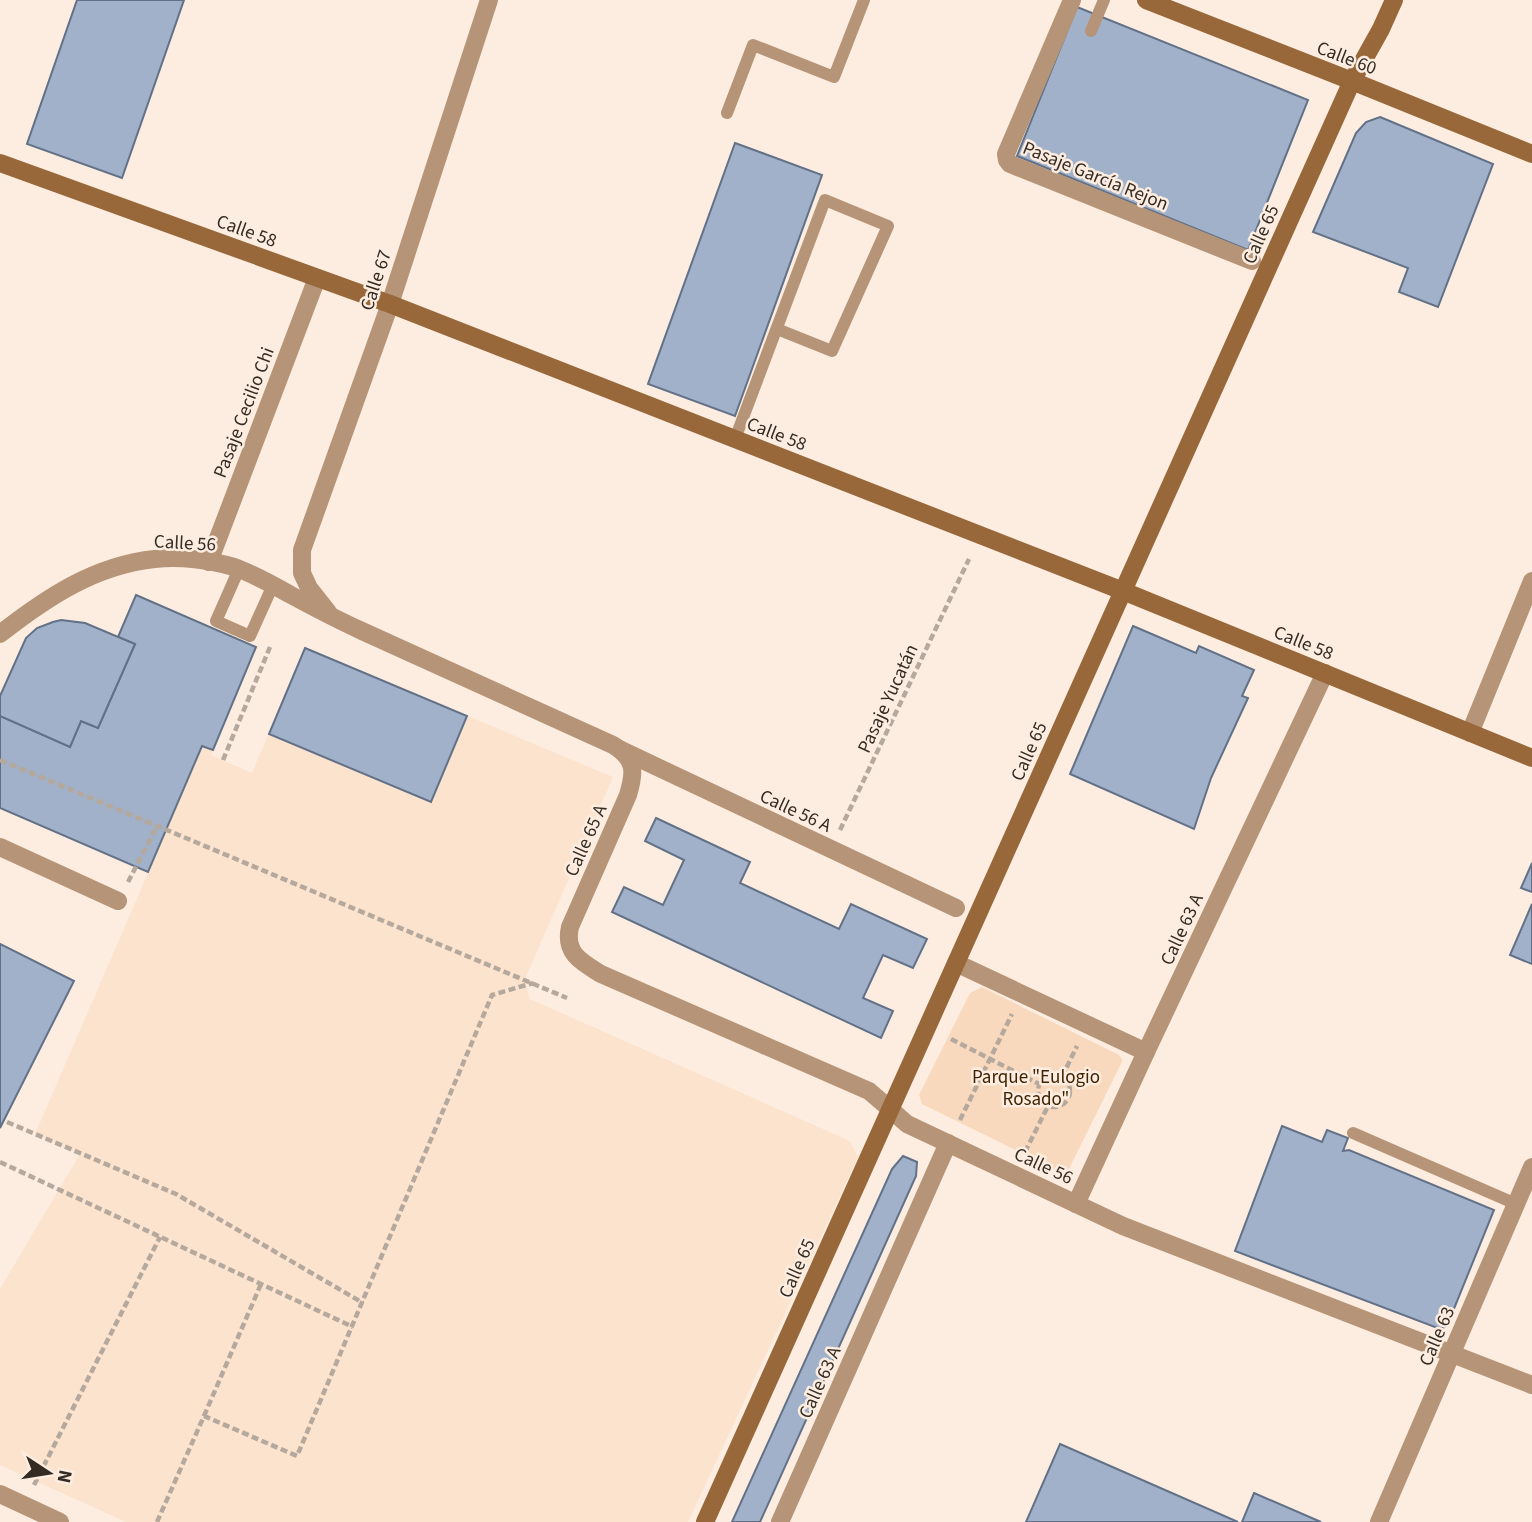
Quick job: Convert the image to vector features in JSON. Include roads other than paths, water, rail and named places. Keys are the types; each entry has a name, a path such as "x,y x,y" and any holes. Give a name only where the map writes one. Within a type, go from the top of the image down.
{"main road":[{"name":"Calle 60","path":"1146,0 1532,154"},
{"name":"Calle 65","path":"705,1522 1352,80 1394,0"},
{"name":"Calle 58","path":"0,163 390,304 1123,591 1532,758"}],"street":[{"name":"Calle 67","path":"302,573 302,550 390,304 489,0"},
{"name":"Pasaje García Rejon","path":"1072,0 1006,154 1006,160 1010,164 1252,261"},
{"name":"Pasaje Cecilio Chi","path":"209,562 317,278"},
{"name":"Calle 56","path":"0,634 53,595 78,581 108,570 158,558 209,562 239,569 333,617 624,754"},
{"name":"Calle 56","path":"302,573 333,617"},
{"path":"1470,733 1532,581"},
{"name":"Calle 63 A","path":"1076,1204 1325,673"},
{"name":"Calle 56 A","path":"624,754 956,908"},
{"name":"Calle 65 A","path":"568,936 628,795 633,778 624,754"},
{"path":"0,847 118,901"},
{"name":"Calle 56","path":"568,936 576,958 601,974 869,1091 907,1124 1123,1226 1532,1385"},
{"path":"956,963 1146,1052"},
{"name":"Calle 63 A","path":"780,1522 948,1143"},
{"name":"Calle 63","path":"1379,1522 1532,1167"},
{"path":"0,1494 60,1522"}],"lane":[{"path":"727,113 753,45 834,77 864,0"},
{"path":"1091,31 1104,0"},
{"path":"735,439 825,200 888,226 832,351 777,329"},
{"path":"239,569 216,621 250,636 273,585"},
{"path":"1353,1133 1516,1204"}],"park label":[{"name":"Parque \"Eulogio Rosado\"","path":"1036,1087"}]}
